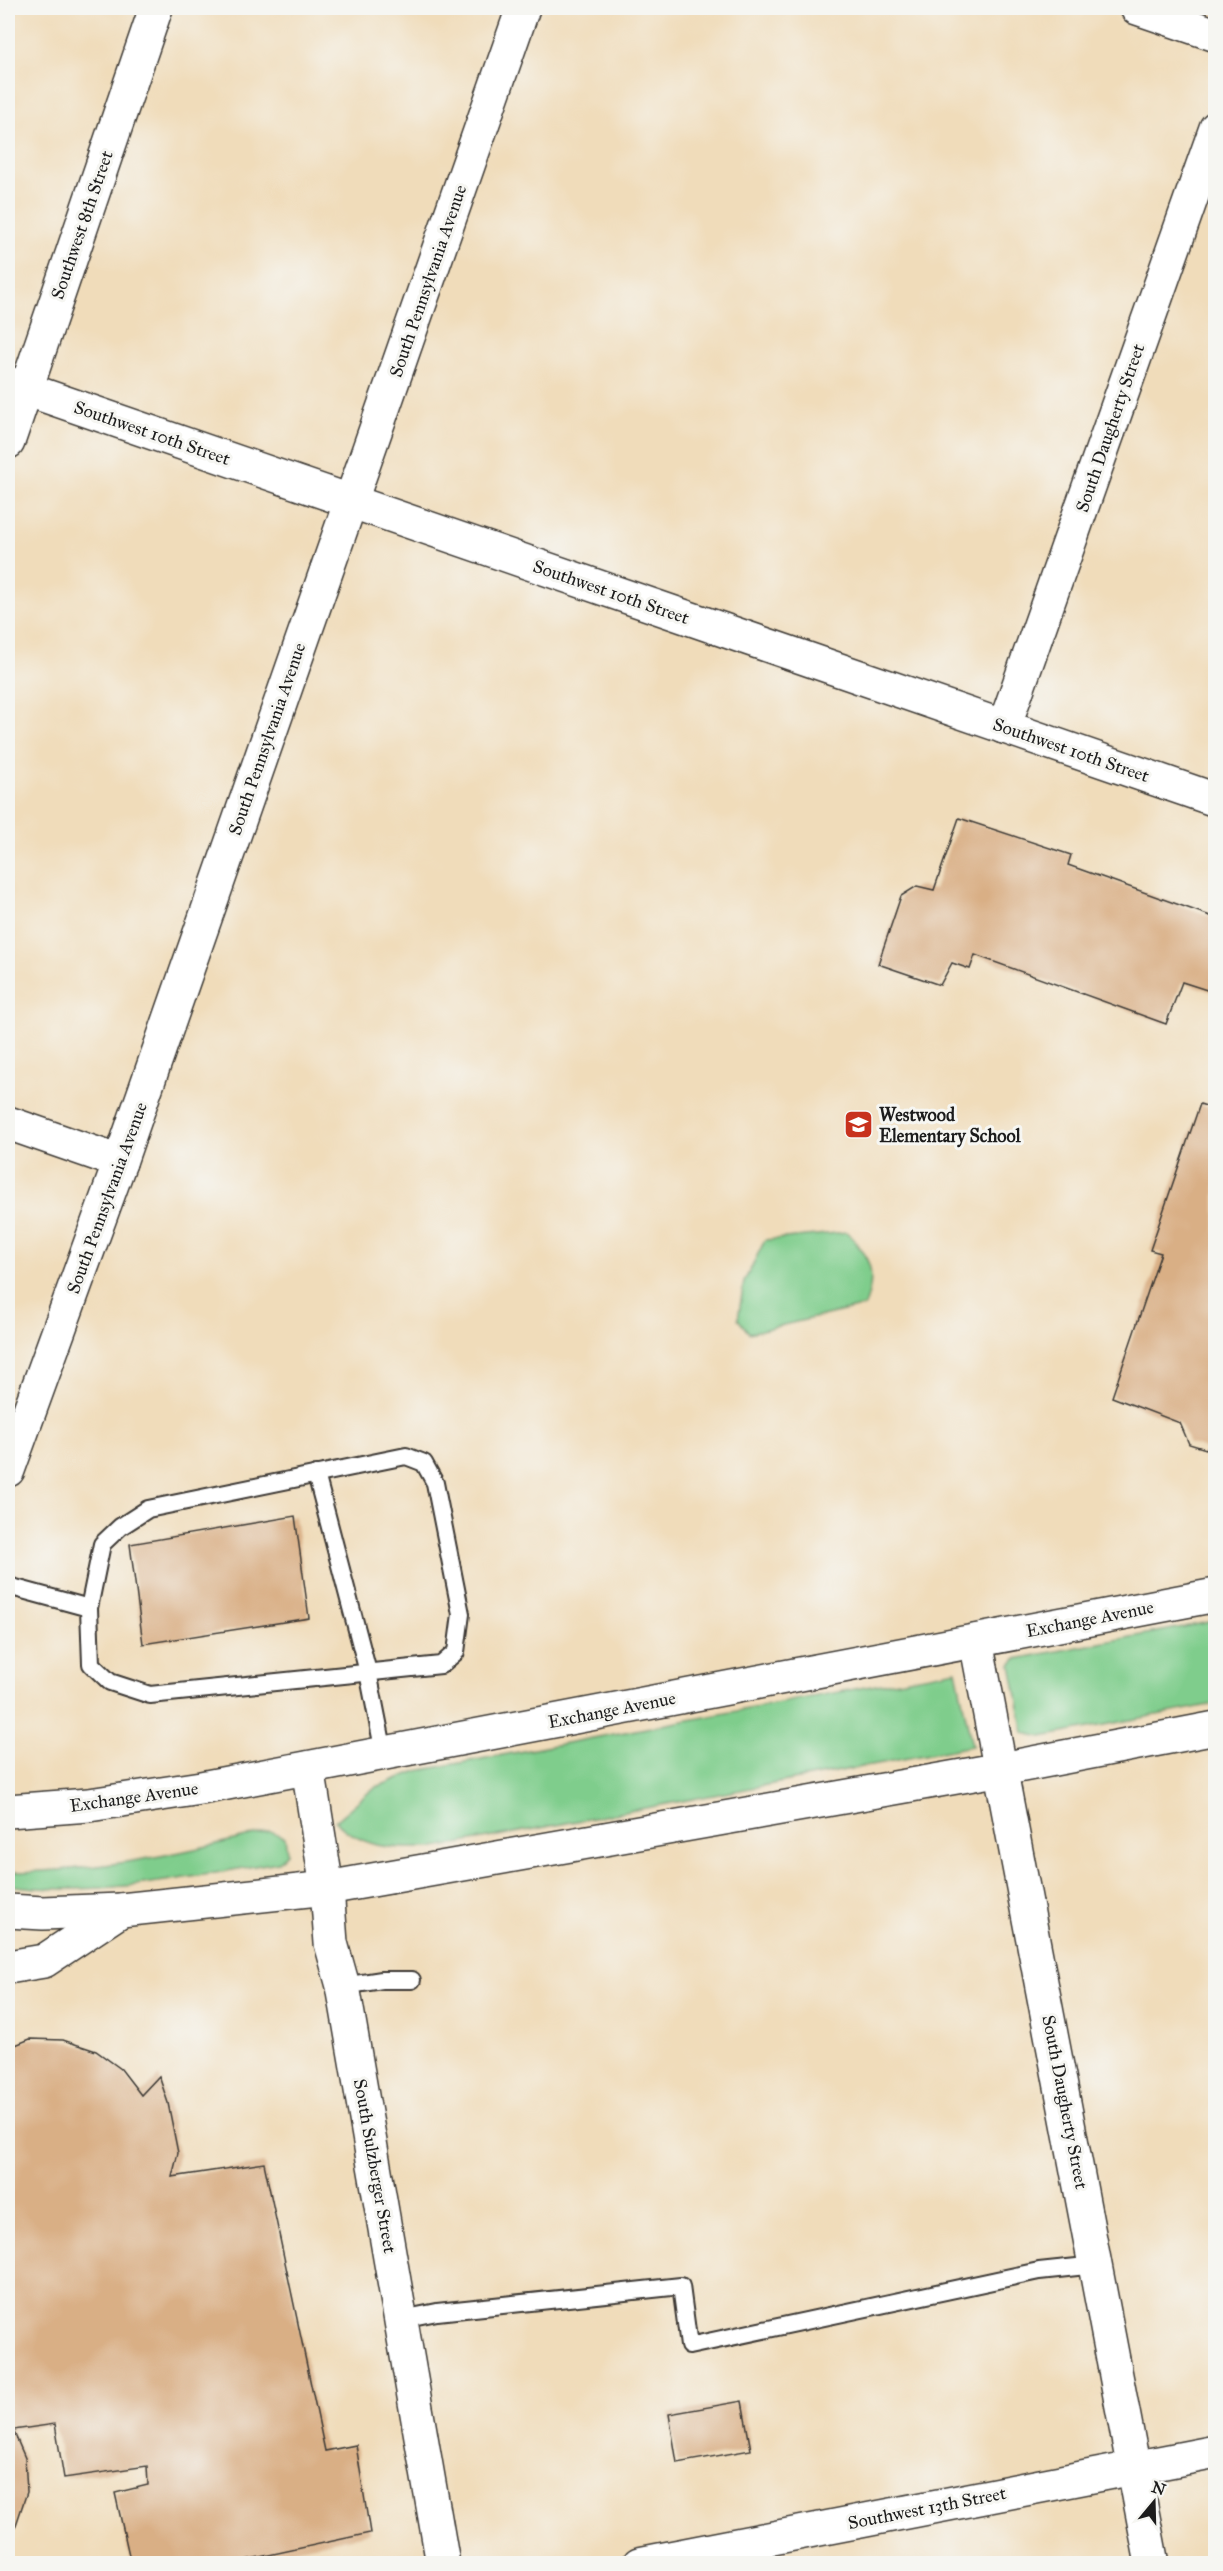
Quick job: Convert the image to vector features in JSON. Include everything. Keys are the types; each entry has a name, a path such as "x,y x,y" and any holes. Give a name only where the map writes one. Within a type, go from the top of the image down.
{"street":[{"name":"Southwest 8th Street","path":"8,442 17,387 156,8"},
{"name":"South Pennsylvania Avenue","path":"8,1470 120,1162 523,8"},
{"path":"1137,8 1215,35"},
{"name":"South Daugherty Street","path":"1004,727 1215,128"},
{"name":"Southwest 10th Street","path":"17,387 1215,800"},
{"path":"8,1123 120,1162"},
{"name":"Exchange Avenue","path":"8,1811 89,1805 308,1768 1215,1595"},
{"name":"South Daugherty Street","path":"976,1641 1152,2564"},
{"path":"8,1911 43,1913 121,1910 327,1888 1002,1769 1215,1728"},
{"name":"South Sulzberger Street","path":"308,1768 327,1888 331,1943 343,1986 443,2564"},
{"path":"8,1967 44,1961 121,1910"},
{"name":"Southwest 13th Street","path":"639,2564 1215,2452"}],"lane":[{"path":"406,1456 424,1463 435,1483 461,1614 456,1652 441,1665 150,1695 110,1682 91,1664 89,1608 102,1544 120,1527 148,1509 316,1474 406,1456"},
{"path":"316,1474 368,1672 384,1753"},
{"path":"8,1586 89,1608"},
{"path":"343,1986 382,1980 412,1980"},
{"path":"402,2319 437,2312 681,2286 689,2346 1039,2271 1096,2265"}],"green space":[{"path":"847,1232 862,1250 870,1266 871,1284 865,1306 749,1333 738,1319 744,1282 765,1240"},
{"path":"1215,1621 1215,1704 1042,1737 1024,1733 1011,1665 1016,1659"},
{"path":"956,1670 972,1746 435,1848 394,1847 369,1843 346,1831 335,1821 374,1788 417,1771"},
{"path":"270,1831 285,1837 287,1853 278,1862 177,1879 109,1887 75,1889 8,1885 8,1872 74,1869 140,1860"}],"building":[{"path":"959,818 1071,855 1068,865 1216,918 1216,993 1182,982 1166,1024 975,955 970,969 952,963 940,985 878,964 901,896 917,886 934,890"},
{"path":"1215,1089 1216,1443 1206,1449 1189,1444 1180,1423 1112,1397 1161,1253 1150,1250 1200,1104 1209,1107"},
{"path":"295,1516 309,1618 143,1644 130,1544"},
{"path":"30,2039 63,2040 96,2051 121,2069 141,2095 159,2076 168,2103 178,2153 172,2177 264,2163 325,2451 356,2445 370,2533 227,2564 131,2564 115,2493 148,2485 147,2466 64,2478 55,2424 13,2430 25,2458 27,2492 16,2525 8,2537 8,2048"},
{"path":"742,2401 751,2450 677,2463 669,2414"}],"place":[{"name":"Westwood Elementary School","path":"858,1125"}]}
